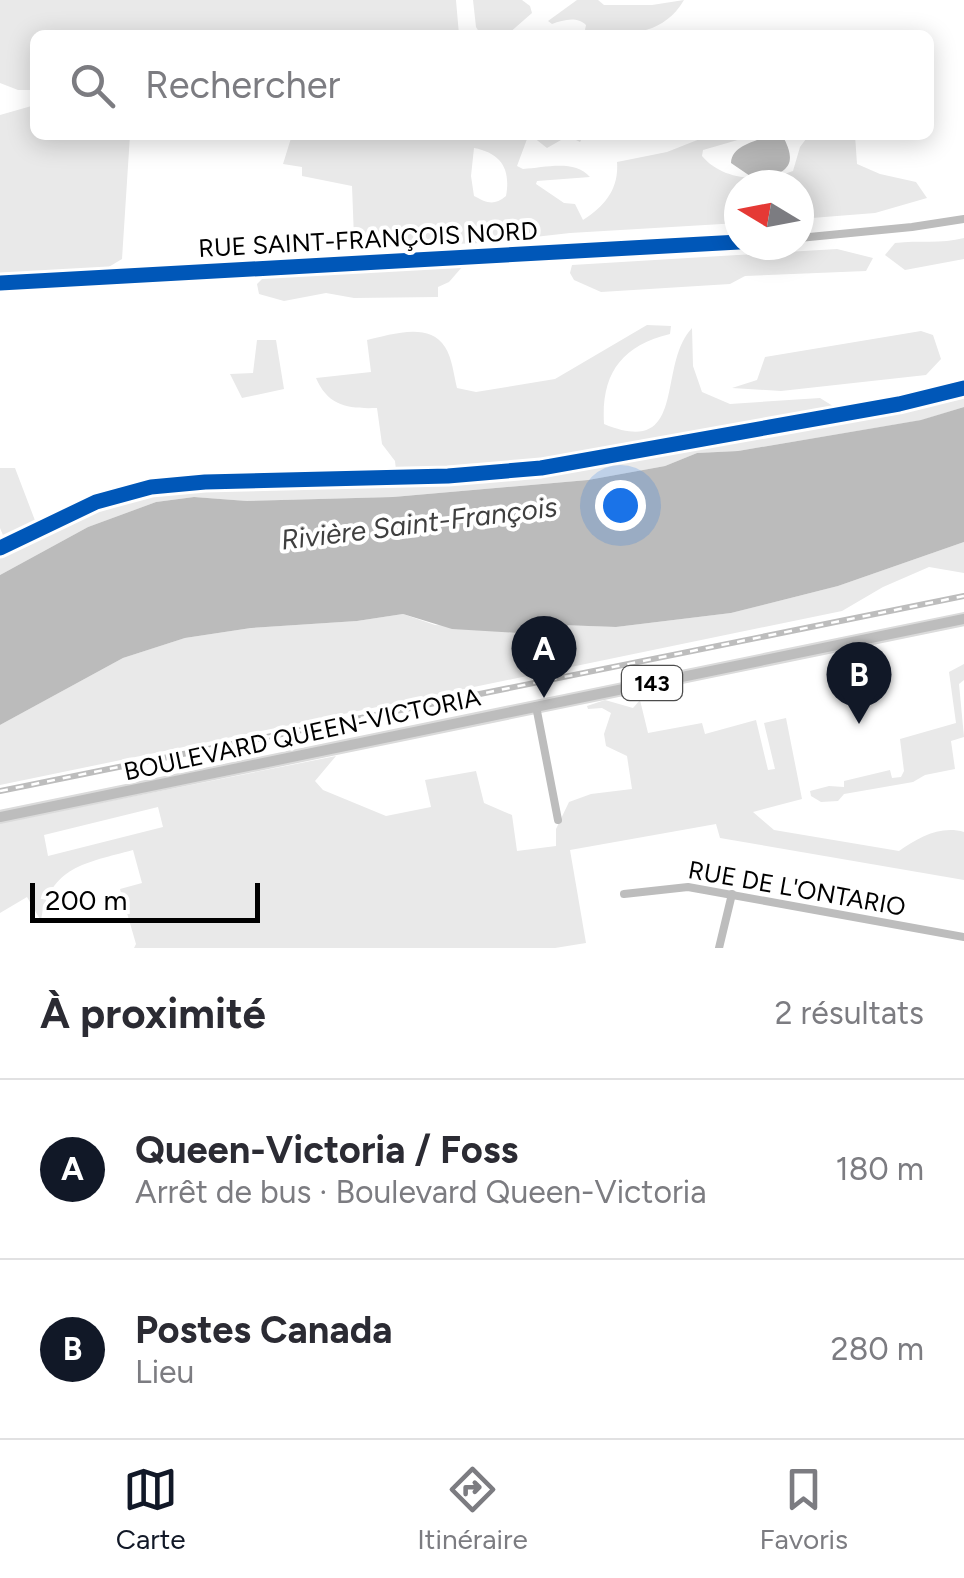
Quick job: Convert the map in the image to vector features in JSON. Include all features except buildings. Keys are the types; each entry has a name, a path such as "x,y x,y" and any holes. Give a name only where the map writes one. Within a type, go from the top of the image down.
{"main road":[{"name":"BOULEVARD QUEEN-VICTORIA","path":"0,817 964,619"}],"street":[{"path":"814,237 964,218"},
{"name":"RUE SAINT-FRANÇOIS NORD","path":"0,284 724,243"},
{"path":"0,548 96,502 151,488 205,482 393,476"},
{"path":"536,706 558,820"},
{"name":"RUE DE L'ONTARIO","path":"624,894 680,886 964,938"},
{"path":"719,948 732,894"}],"shaded area":[{"path":"0,0 456,0 459,30 30,30 30,90 0,83"},
{"path":"473,0 522,0 530,6 532,13 513,30 476,27"},
{"path":"577,0 598,0 604,5 652,5 684,0 664,22 646,30 585,30 586,25 578,20 552,24 548,21"},
{"path":"30,106 30,140 130,140 122,259 107,268 0,273 0,115"},
{"path":"290,140 527,140 517,166 568,166 590,177 536,184 564,203 575,204 583,220 609,196 616,180 617,162 667,152 697,140 738,140 703,150 702,156 724,172 724,224 570,233 482,243 366,247 354,238 352,186 302,176 302,167 283,164","holes":["474,148 497,158 507,178 506,196 487,202 474,196"]},
{"path":"537,140 561,140 547,148"},
{"path":"805,140 855,140 857,164 916,182 927,198 875,213 814,218 814,170 793,170"},
{"path":"964,238 964,259 905,270 885,255 895,243"},
{"path":"837,249 873,258 866,271 745,276 730,284 601,292 574,280 570,273 572,265 724,256 724,260 814,260 814,250"},
{"path":"462,267 449,282 438,287 438,297 354,298 326,293 284,301 259,294 257,284 264,277"},
{"path":"647,325 671,326 670,334 639,346 618,365 606,391 604,424 631,431 649,429 660,419 681,344 692,328 693,366 702,392 730,404 820,398 849,416 964,392 964,407 922,420 738,451 697,453 665,466 588,480 393,497 247,501 194,497 156,502 88,527 0,575 0,552 8,547 0,528 0,468 15,468 39,531 118,499 165,489 397,479 395,461 382,444 377,408 340,404 327,395 316,378 371,372 367,340 398,333 429,334 447,351 457,388 476,392 555,379"},
{"path":"921,331 933,335 941,359 926,375 781,391 732,388 757,380 765,357"},
{"path":"257,340 276,340 284,389 242,398 230,374 253,373"},
{"path":"964,542 964,573 929,567 842,611 0,785 0,725 123,658 185,638 403,614 435,625 533,631 561,625 616,627 731,613 838,586"},
{"path":"964,664 964,680 959,684 964,737 951,741 955,769 925,775 913,782 844,794 838,801 821,802 811,796 810,791 844,787 844,781 890,770 892,778 901,777 904,771 900,739 956,723 949,672"},
{"path":"605,700 633,708 640,700 648,733 702,723 705,734 756,720 768,770 775,769 764,723 786,718 802,799 753,812 774,830 899,851 938,832 964,832 964,880 720,838 716,824 570,850 586,943 555,948 134,948 120,889 142,883 133,850 86,864 62,878 46,903 41,921 27,897 0,913 0,823 336,756 315,781 323,790 386,816 431,807 425,780 476,771 484,803 512,815 517,851 556,846 556,829 569,802 591,794 632,789 627,756 606,746 604,734 611,713 587,706","holes":["158,807 163,827 48,856 44,835"]}],"water":[{"path":"757,140 784,140 790,155 783,170 741,170 731,163 735,152"},
{"name":"Rivière Saint-François","path":"964,407 964,542 838,586 731,613 616,627 561,625 519,633 452,629 403,614 185,638 123,658 0,725 0,575 88,527 156,502 194,497 247,501 393,497 588,480 665,466 697,453 738,451 921,420"}],"railway":[{"path":"0,791 964,596"}],"cycle path":[{"path":"0,283 724,243"},
{"path":"0,548 96,502 151,487 448,476 541,468 899,404 964,388"}],"place":[{"name":"Queen-Victoria / Foss","path":"544,698"},
{"name":"Postes Canada","path":"859,724"}]}
